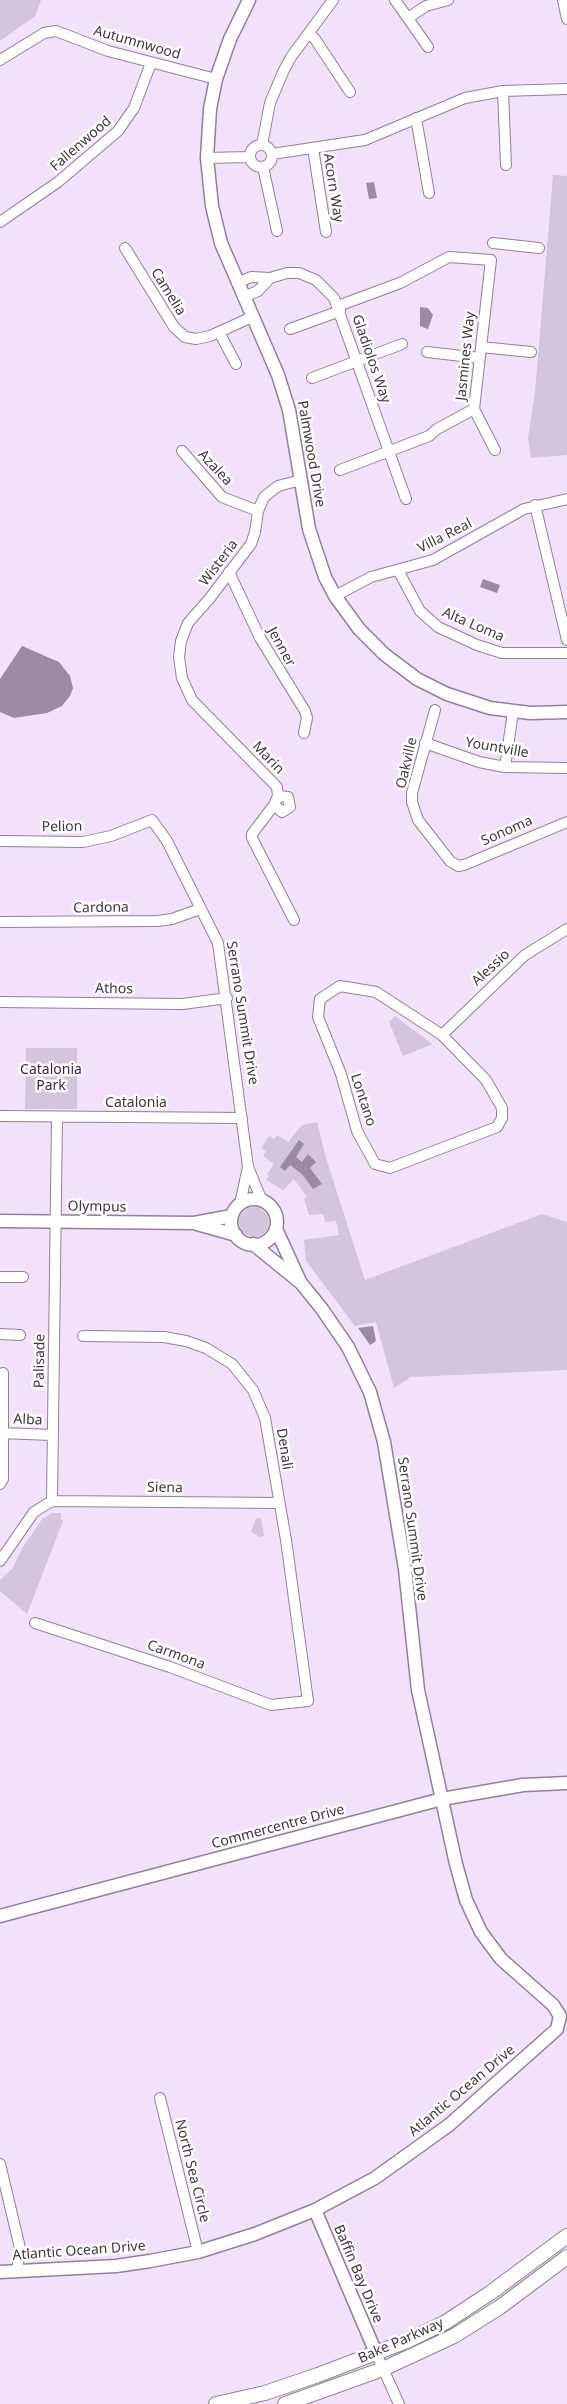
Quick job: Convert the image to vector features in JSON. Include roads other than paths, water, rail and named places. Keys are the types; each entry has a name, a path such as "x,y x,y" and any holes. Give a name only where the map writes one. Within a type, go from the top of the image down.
{"main road":[{"name":"Bake Parkway","path":"216,2404 265,2393 376,2353 446,2322 505,2282 567,2236"},
{"name":"Bake Parkway","path":"285,2404 383,2369 454,2336 515,2296 567,2257"}],"street":[{"name":"Palmwood Drive","path":"249,0 230,39 216,79 207,134 207,158 217,228 237,283 278,375 286,401 313,542 321,566 335,596 349,617 394,663 417,679 446,694 469,702 513,712 567,712"},
{"path":"262,145 270,103 291,57 333,0"},
{"path":"395,0 428,47"},
{"path":"408,18 426,6 448,0"},
{"path":"564,0 567,19"},
{"name":"Autumnwood","path":"0,60 51,31 61,32 108,51 216,79"},
{"path":"308,33 316,39 350,92"},
{"name":"Fallenwood","path":"0,222 58,182 118,131 134,108 151,63"},
{"path":"272,154 365,140 465,98 503,91 567,89"},
{"path":"503,91 506,165"},
{"path":"416,118 429,193"},
{"path":"262,145 269,148 272,154 271,161 263,167 253,164 250,157 253,148 262,145"},
{"name":"Acorn Way","path":"313,148 326,232"},
{"path":"207,158 250,157"},
{"path":"263,167 277,231"},
{"path":"492,243 538,248"},
{"name":"Camelia","path":"125,248 177,330 185,336 196,339 219,332 252,317"},
{"name":"Jasmines Way","path":"339,309 400,284 449,256 491,260 474,409 495,450"},
{"name":"Gladiolos Way","path":"237,283 251,277 270,278 287,273 306,275 329,292 339,309 406,499"},
{"name":"Gladiolos Way","path":"243,297 258,291 270,278"},
{"path":"290,329 339,309"},
{"path":"219,332 236,364"},
{"path":"312,378 402,344"},
{"path":"481,347 531,352"},
{"path":"427,352 480,358"},
{"path":"340,470 429,436 437,429 474,409"},
{"name":"Azalea","path":"182,451 222,497 258,511"},
{"name":"Wisteria","path":"182,678 179,657 184,631 188,623 250,544 255,532 258,511 264,497 278,486 301,480"},
{"name":"Villa Real","path":"335,596 371,577 433,560 519,511 535,505 567,500"},
{"path":"535,505 567,640"},
{"name":"Alta Loma","path":"398,570 420,611 438,627 477,645 502,653 567,653"},
{"name":"Jenner","path":"229,572 260,638 305,711 307,718 304,733"},
{"name":"Marin","path":"182,678 192,700 274,783 276,801 252,834 252,838 294,920"},
{"name":"Oakville","path":"435,710 424,743 412,793 414,810 418,820 450,861 458,866"},
{"path":"505,767 513,712"},
{"name":"Yountville","path":"424,743 479,762 505,767 567,768"},
{"name":"Pelion","path":"0,841 84,842 111,836 152,820"},
{"name":"Serrano Summit Drive","path":"152,820 167,841 218,943 227,998 248,1167 262,1201 272,1208 276,1214 276,1229 302,1283 348,1347 370,1392 384,1442 405,1569 418,1690 466,1900 481,1932 501,1959 553,2006 560,2016"},
{"name":"Sonoma","path":"458,866 567,822"},
{"name":"Cardona","path":"0,922 158,922 200,909"},
{"name":"Alessio","path":"442,1035 525,955 567,929"},
{"name":"Lontano","path":"340,986 376,992 442,1035 486,1080 502,1108 502,1118 497,1127 390,1168 375,1164 357,1131 341,1074 318,1017 320,999 340,986"},
{"name":"Athos","path":"0,1002 183,1004 227,998"},
{"name":"Catalonia","path":"0,1116 242,1118"},
{"name":"Palisade","path":"52,1501 56,1117"},
{"name":"Serrano Summit Drive","path":"232,1216 240,1204 248,1167"},
{"path":"240,1204 252,1199 262,1201"},
{"path":"232,1216 231,1222 236,1235"},
{"name":"Olympus","path":"0,1221 194,1223 232,1216"},
{"name":"Olympus","path":"194,1223 236,1235"},
{"path":"253,1244 266,1241 276,1229"},
{"name":"Serrano Summit Drive","path":"236,1235 246,1243 253,1244 302,1283"},
{"path":"0,1277 23,1277"},
{"path":"0,1334 20,1334"},
{"name":"Denali","path":"83,1336 164,1337 186,1341 206,1348 232,1364 248,1382 261,1404 266,1418 308,1700"},
{"name":"Alba","path":"0,1484 3,1479 3,1373"},
{"name":"Alba","path":"2,1433 52,1435"},
{"path":"0,1561 34,1512 52,1501"},
{"name":"Siena","path":"52,1501 279,1503"},
{"name":"Carmona","path":"35,1623 154,1662 271,1704 308,1700"},
{"name":"Commercentre Drive","path":"0,1916 442,1799 522,1785 567,1783"},
{"name":"Atlantic Ocean Drive","path":"0,2272 116,2266 198,2252 287,2223 375,2178 449,2125 557,2029 560,2016"},
{"name":"North Sea Circle","path":"160,2098 198,2252"},
{"path":"0,2164 20,2248 17,2272"},
{"name":"Baffin Bay Drive","path":"315,2210 383,2369 400,2404"}],"park label":[{"name":"Catalonia Park","path":"51,1078"}]}
